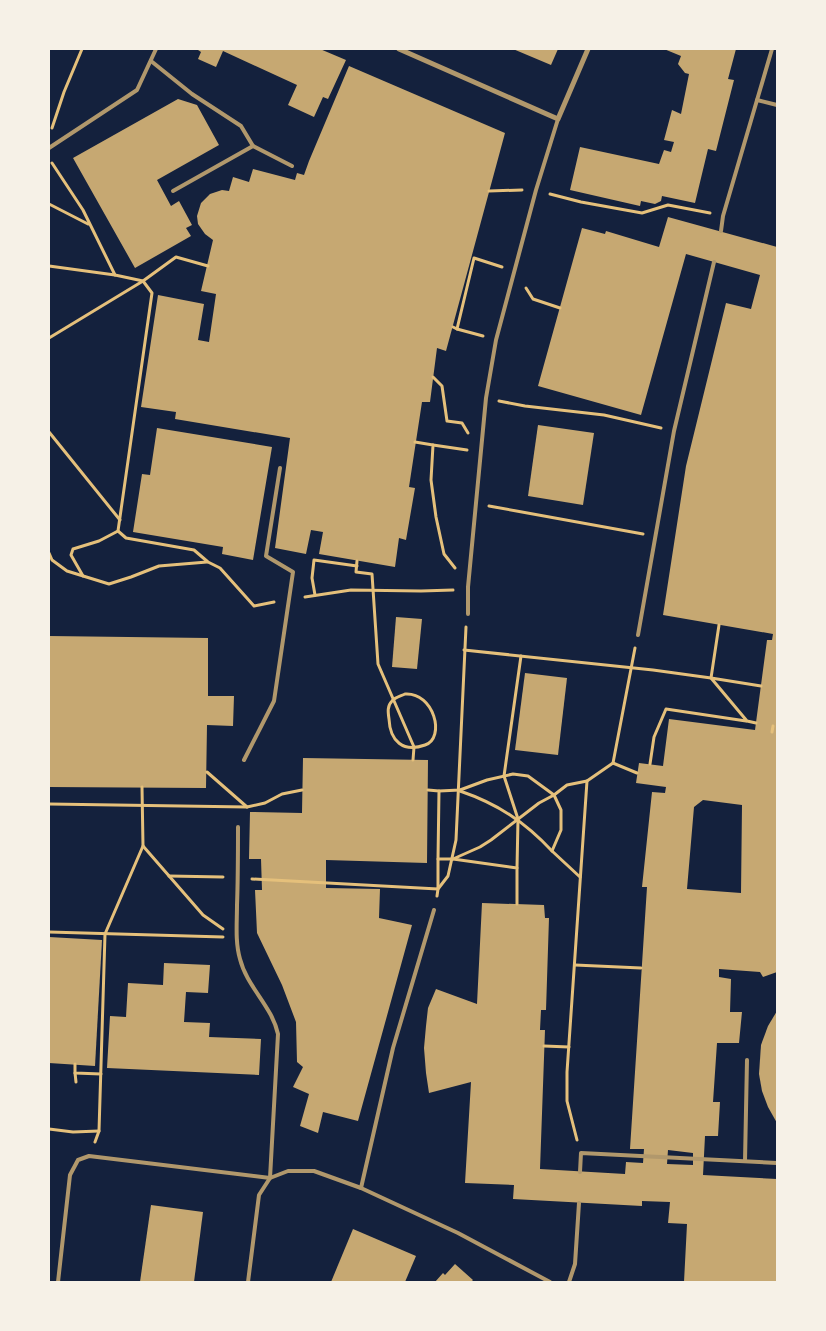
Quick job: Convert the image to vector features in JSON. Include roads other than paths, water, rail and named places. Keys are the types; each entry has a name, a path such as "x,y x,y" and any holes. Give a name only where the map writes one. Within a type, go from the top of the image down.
{"street":[{"path":"399,49 558,119 588,49"}],"lane":[{"path":"49,148 137,90 156,49"},
{"path":"721,231 723,216 772,49"},
{"path":"151,61 192,94 241,126 253,146 292,166"},
{"path":"757,100 777,105"},
{"path":"468,614 468,587 486,398 496,340 536,190 558,119"},
{"path":"173,191 253,146"},
{"path":"638,636 674,430 714,262"},
{"path":"244,760 274,701 293,572 266,556 280,468"},
{"path":"238,828 237,938 239,958 247,978 268,1008 276,1024 278,1034 270,1178 259,1195 248,1282"},
{"path":"360,1188 393,1048 434,910"},
{"path":"745,1161 747,1060"},
{"path":"580,1172 581,1152 777,1163"},
{"path":"58,1282 70,1175 78,1160 89,1156 270,1178 288,1171 314,1171 360,1188 458,1233 550,1282"},
{"path":"569,1282 575,1264 579,1203"}]}
